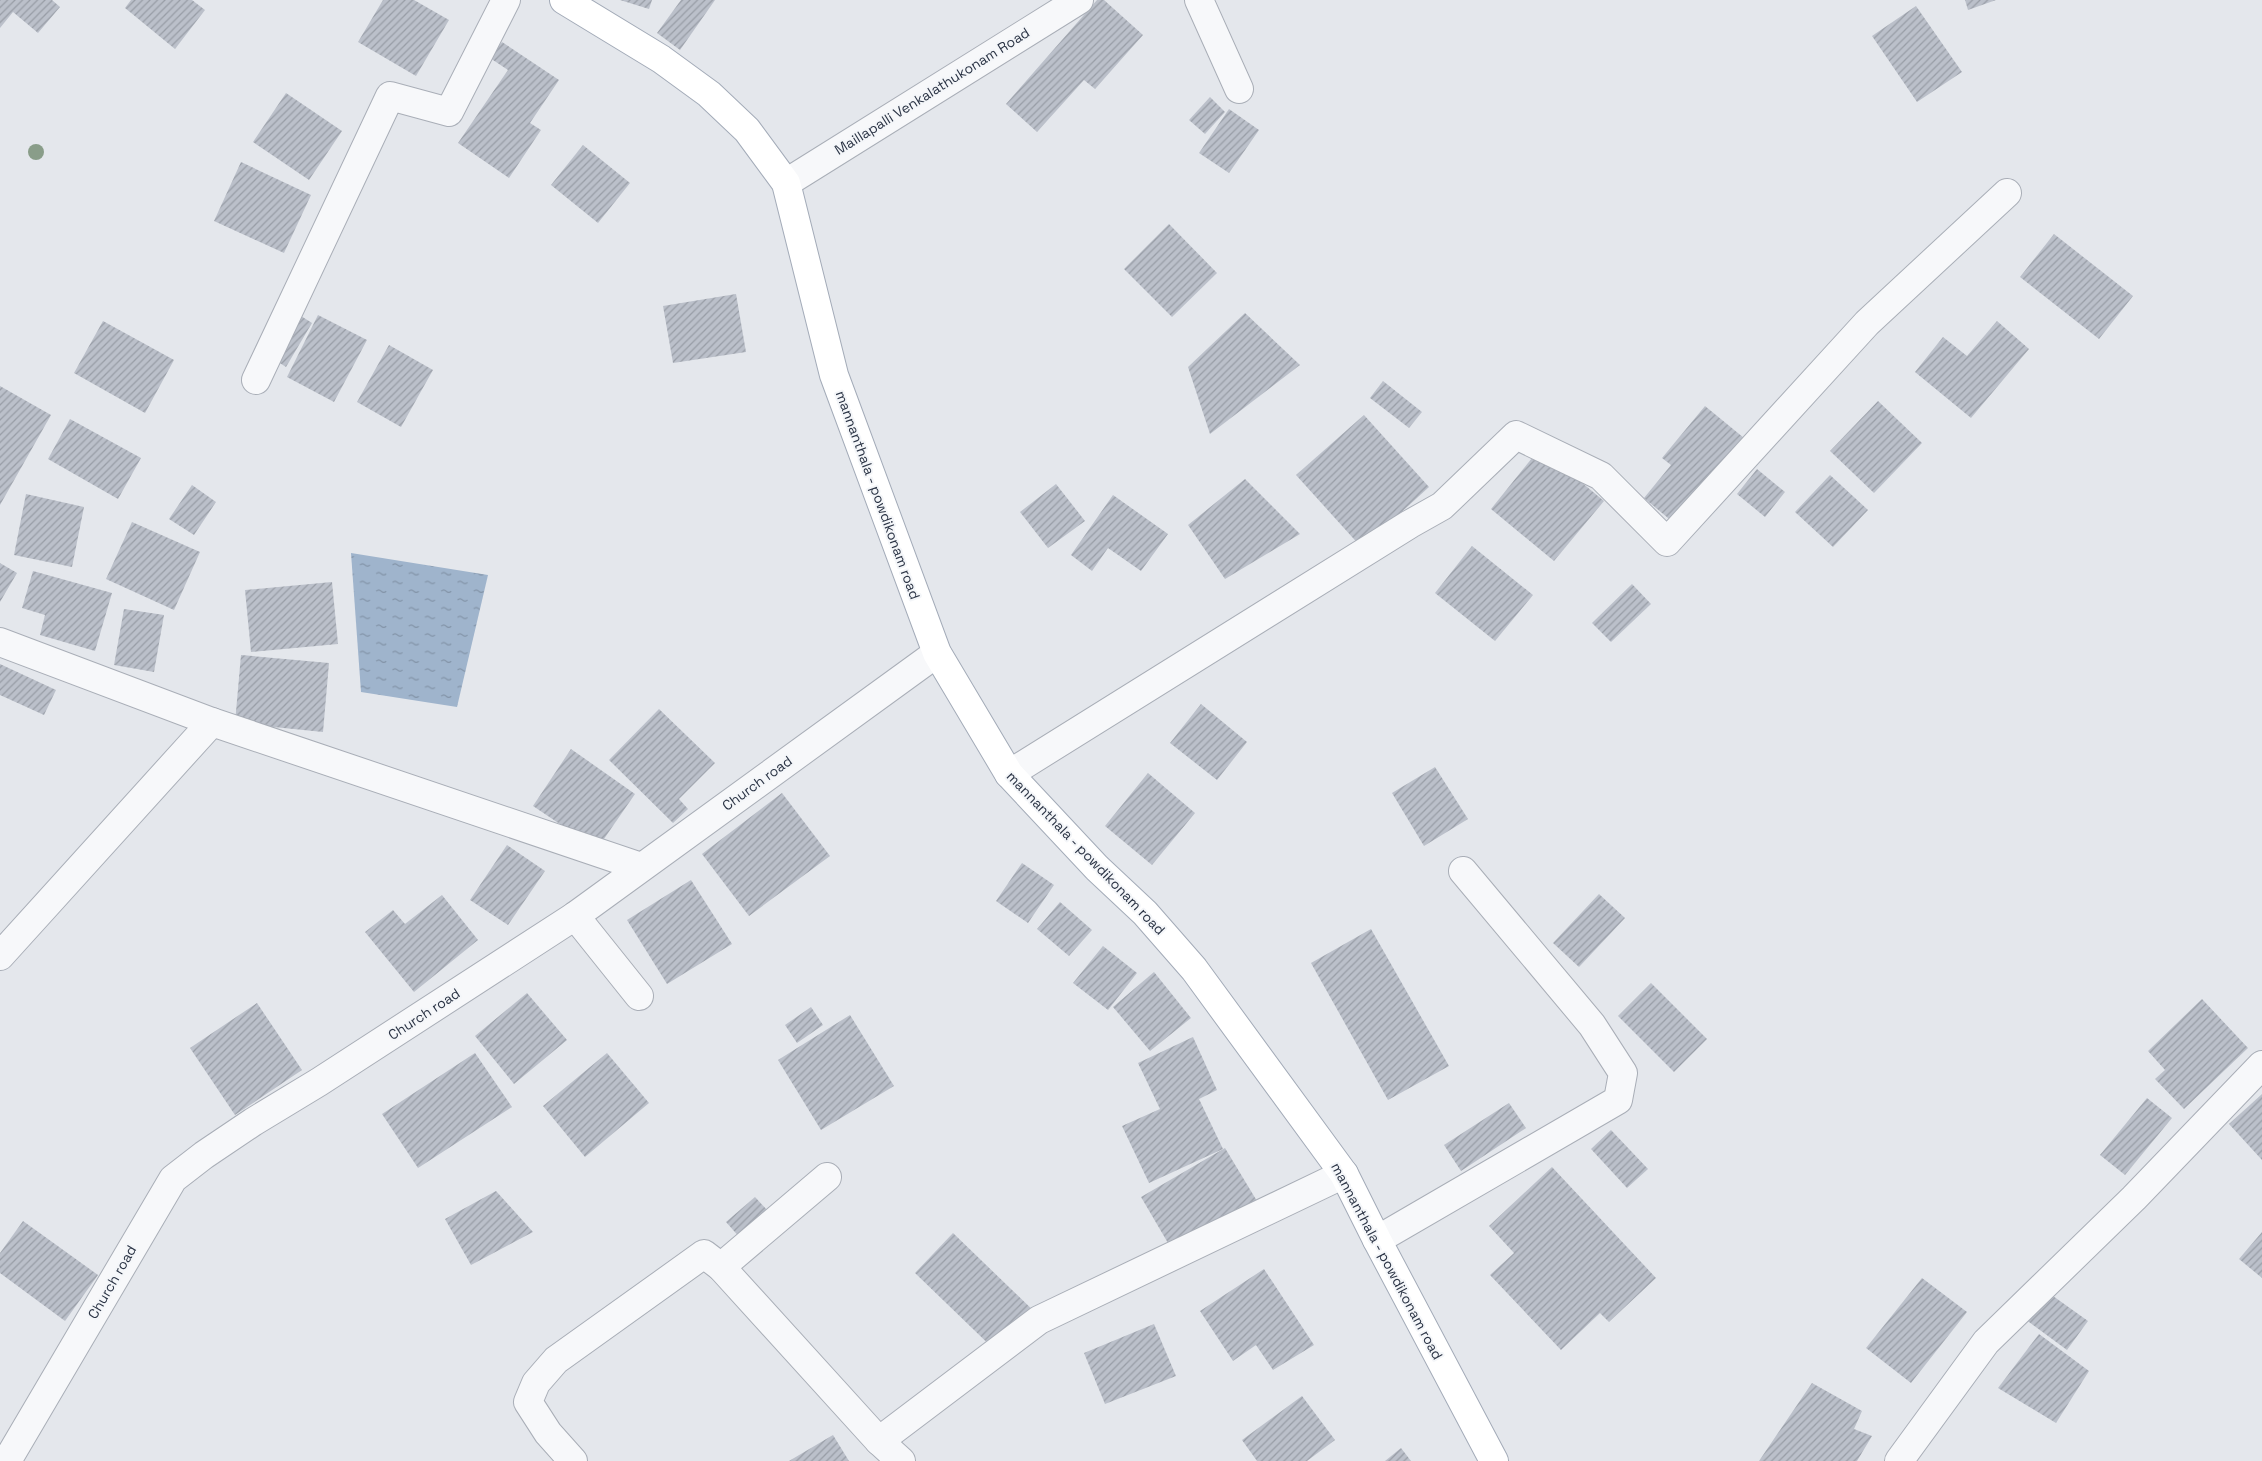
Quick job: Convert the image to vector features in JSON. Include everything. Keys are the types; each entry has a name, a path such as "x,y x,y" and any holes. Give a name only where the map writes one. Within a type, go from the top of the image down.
{"main road":[{"name":"mannanthala - powdikonam road","path":"564,0 661,59 709,94 747,130 786,182 834,375 936,653 1009,774 1098,868 1145,913 1194,969 1344,1174 1376,1240 1494,1461"}],"street":[{"path":"256,380 390,96 449,112 506,0"},
{"name":"Maillapalli Venkalathukonam Road","path":"786,182 1079,0"},
{"path":"1199,0 1239,89"},
{"path":"1009,774 1410,524 1442,506 1516,435 1601,476 1667,542 1867,323 2008,192"},
{"path":"0,642 212,722 641,867"},
{"name":"Church road","path":"8,1461 173,1179 204,1154 252,1122 319,1082 575,916 936,653"},
{"path":"0,956 212,722"},
{"path":"1376,1240 1618,1100 1623,1073 1592,1025 1463,871"},
{"path":"575,916 639,996"},
{"path":"1899,1461 1986,1342 2134,1198 2262,1065"},
{"path":"879,1441 1039,1320 1344,1174"},
{"path":"721,1267 827,1177"},
{"path":"572,1461 548,1433 528,1402 536,1383 556,1360 704,1254 721,1267 879,1441 901,1461"}],"water":[{"path":"351,553 488,575 457,707 361,692"}],"building":[{"path":"0,0 52,0 60,7 38,33 13,12 0,28"},
{"path":"131,0 192,0 205,10 175,49 125,8"},
{"path":"383,0 414,0 449,20 416,76 358,42"},
{"path":"620,0 652,0 649,9"},
{"path":"681,0 715,0 680,50 657,33"},
{"path":"1097,0 1104,0 1143,35 1095,89 1084,80 1037,132 1006,104"},
{"path":"1965,0 1996,0 1968,10"},
{"path":"1916,6 1962,72 1917,102 1872,36"},
{"path":"502,42 559,80 530,123 541,130 509,178 458,143 508,70 490,58"},
{"path":"286,93 342,131 309,180 253,142"},
{"path":"1210,97 1225,112 1205,134 1189,120"},
{"path":"1229,109 1259,130 1229,173 1199,153"},
{"path":"583,145 630,183 598,223 551,185"},
{"path":"241,162 311,195 284,253 214,221"},
{"path":"1169,224 1217,273 1172,317 1124,269"},
{"path":"2054,234 2133,296 2099,339 2020,277"},
{"path":"736,294 746,352 673,363 663,306"},
{"path":"1245,313 1300,365 1210,434 1188,367"},
{"path":"318,315 367,340 334,402 287,377"},
{"path":"301,316 312,323 286,367 275,360"},
{"path":"103,321 174,360 145,413 74,373"},
{"path":"1997,321 2029,349 1971,418 1915,372 1943,337 1967,356"},
{"path":"389,345 433,370 401,427 357,402"},
{"path":"1383,381 1422,412 1409,428 1370,398"},
{"path":"0,386 51,415 0,505"},
{"path":"1878,401 1922,443 1874,493 1830,451"},
{"path":"1705,406 1744,438 1674,523 1644,498 1671,465 1662,458"},
{"path":"1364,415 1429,487 1362,548 1296,475"},
{"path":"70,419 141,458 118,499 48,459"},
{"path":"1540,448 1604,501 1554,561 1491,509"},
{"path":"1757,469 1785,492 1765,517 1737,494"},
{"path":"1830,475 1868,510 1833,547 1795,512"},
{"path":"1245,479 1300,534 1225,579 1188,525"},
{"path":"1056,484 1085,521 1048,548 1020,512"},
{"path":"192,485 216,502 194,535 169,519"},
{"path":"26,494 84,507 72,567 14,555"},
{"path":"1113,495 1168,534 1141,571 1108,548 1092,571 1071,555"},
{"path":"132,522 200,552 174,610 106,579"},
{"path":"1472,546 1533,595 1495,641 1435,593"},
{"path":"0,563 17,573 0,602"},
{"path":"33,571 112,593 95,651 40,635 45,615 22,608"},
{"path":"332,582 338,644 251,652 245,590"},
{"path":"1632,584 1651,604 1611,642 1592,623"},
{"path":"124,609 164,615 154,672 114,665"},
{"path":"241,655 329,663 323,732 235,723"},
{"path":"0,664 56,690 44,715 0,695"},
{"path":"1201,704 1247,742 1217,780 1170,743"},
{"path":"659,709 715,763 679,799 688,809 673,823 609,760"},
{"path":"571,749 635,794 597,849 533,806"},
{"path":"1435,767 1468,819 1424,846 1392,793"},
{"path":"1148,773 1195,813 1152,865 1105,826"},
{"path":"782,793 830,856 749,916 702,854"},
{"path":"507,845 545,871 508,925 470,900"},
{"path":"1022,863 1054,885 1028,923 996,901"},
{"path":"691,880 732,944 667,984 627,920"},
{"path":"1599,894 1625,918 1579,967 1553,943"},
{"path":"442,895 478,940 414,992 365,932 393,910 405,924"},
{"path":"1060,902 1092,930 1069,956 1037,929"},
{"path":"1371,929 1449,1066 1388,1100 1311,963"},
{"path":"1103,946 1137,973 1108,1010 1073,983"},
{"path":"1154,972 1191,1018 1150,1051 1113,1007"},
{"path":"1651,983 1707,1039 1674,1072 1618,1016"},
{"path":"527,993 567,1040 514,1084 475,1036"},
{"path":"2202,999 2248,1048 2184,1109 2155,1079 2165,1070 2148,1051"},
{"path":"257,1003 302,1070 235,1115 190,1048"},
{"path":"811,1007 823,1025 797,1043 785,1025"},
{"path":"850,1015 894,1086 821,1130 778,1060"},
{"path":"1193,1037 1217,1090 1199,1099 1223,1149 1149,1183 1122,1126 1160,1109 1138,1063"},
{"path":"475,1053 512,1107 418,1168 382,1114"},
{"path":"607,1053 649,1103 585,1157 543,1106"},
{"path":"2262,1094 2262,1160 2229,1124"},
{"path":"2147,1098 2172,1118 2125,1175 2100,1155"},
{"path":"1509,1103 1526,1128 1461,1171 1444,1145"},
{"path":"1611,1130 1648,1169 1627,1188 1591,1149"},
{"path":"1225,1148 1260,1206 1175,1255 1141,1197"},
{"path":"1552,1167 1656,1278 1609,1322 1600,1313 1561,1350 1490,1275 1514,1253 1489,1226"},
{"path":"496,1191 533,1232 471,1265 445,1219"},
{"path":"755,1197 778,1222 749,1248 726,1222"},
{"path":"23,1221 98,1275 65,1321 0,1273 0,1253"},
{"path":"2262,1232 2262,1278 2239,1259"},
{"path":"953,1233 1041,1318 1002,1357 915,1273"},
{"path":"1264,1269 1314,1345 1273,1370 1256,1345 1233,1361 1200,1311"},
{"path":"1922,1278 1967,1312 1911,1383 1866,1348"},
{"path":"2046,1291 2088,1321 2067,1350 2025,1319"},
{"path":"1154,1324 1176,1376 1105,1404 1084,1353"},
{"path":"2039,1334 2089,1371 2056,1423 1998,1388"},
{"path":"1812,1383 1862,1411 1854,1429 1872,1436 1857,1461 1759,1461"},
{"path":"1302,1396 1335,1440 1307,1461 1257,1461 1242,1440"},
{"path":"833,1435 849,1461 789,1461"},
{"path":"1401,1448 1411,1461 1385,1461"}]}
